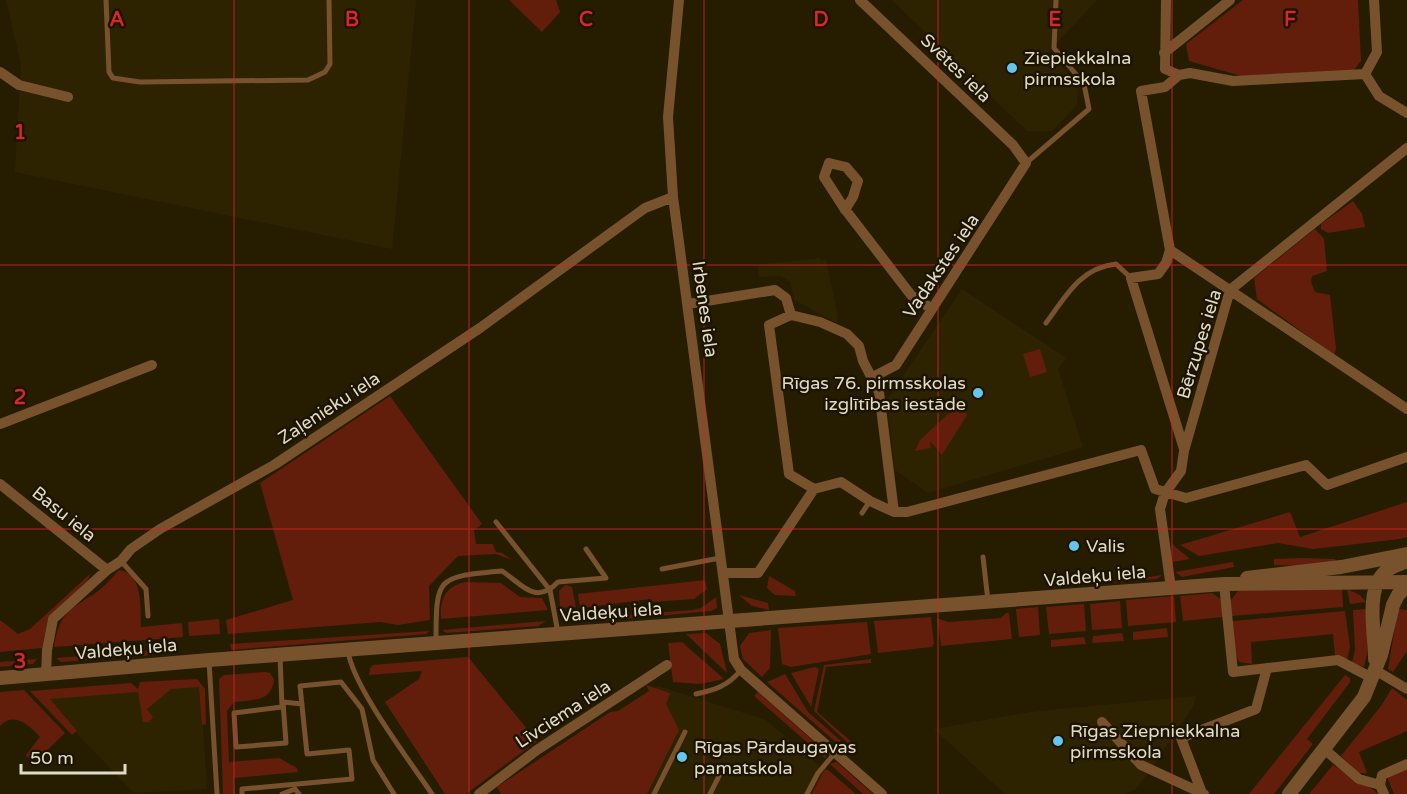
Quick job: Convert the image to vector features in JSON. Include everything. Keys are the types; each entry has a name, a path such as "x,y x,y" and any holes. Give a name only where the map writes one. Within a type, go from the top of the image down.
{"street":[{"name":"Irbenes iela","path":"679,0 668,117 673,197 734,659 741,670"},
{"name":"Svētes iela","path":"860,0 1013,145 1026,163"},
{"path":"1166,0 1165,69 1179,75"},
{"path":"1164,53 1230,0"},
{"path":"1365,74 1377,52 1374,0"},
{"path":"0,72 19,85 68,97"},
{"path":"1184,451 1131,278 1158,274 1166,263 1170,250 1141,91 1165,87 1179,75 1190,73 1235,81 1365,74"},
{"path":"1365,74 1379,96 1407,113"},
{"name":"Bērzupes iela","path":"1171,588 1160,509 1165,493 1181,471 1184,451 1230,290 1407,148"},
{"name":"Vadakstes iela","path":"873,377 896,364 1026,163"},
{"name":"Zaļenieku iela","path":"46,674 46,650 53,620 107,570 121,561 131,549 160,529 274,465 470,335 645,208 673,197"},
{"path":"845,210 911,296 932,309"},
{"path":"1170,250 1407,409"},
{"path":"688,304 775,290 786,298 791,315"},
{"path":"814,489 789,474 769,325 791,315 820,322 847,334 859,346 863,361 879,392 894,512"},
{"path":"0,424 152,365"},
{"path":"724,573 758,573 814,489 841,482 870,501 894,512 907,512 1141,450 1155,489 1186,498 1306,465 1327,485 1407,457"},
{"name":"Basu iela","path":"0,484 107,570"},
{"name":"Valdeķu iela","path":"1224,584 1246,578 1341,567 1407,554"},
{"path":"1374,674 1374,605 1378,582 1390,568 1407,561"},
{"name":"Valdeķu iela","path":"0,678 209,660 1224,584 1378,582 1407,584"},
{"path":"1224,584 1233,672 1338,660 1407,689"},
{"path":"1288,794 1364,697 1374,674 1393,605 1407,584"},
{"name":"Līvciema iela","path":"479,794 537,750 668,664"},
{"path":"1202,794 1181,738 1256,709 1267,668"},
{"path":"741,670 882,794"},
{"path":"1102,722 1141,765 1202,794"},
{"path":"1323,748 1359,779 1382,789 1382,775 1407,765"}],"lane":[{"path":"106,0 109,72 113,78 140,82 308,80 319,77 330,64 329,0"},
{"path":"1026,163 1089,109 1084,84 1053,48 1056,0"},
{"path":"1046,323 1078,279 1099,266 1116,264 1131,278"},
{"path":"862,513 870,501"},
{"path":"496,522 550,590 558,634"},
{"path":"436,643 435,600 442,585 461,575 502,571 524,589 533,592 550,590 558,582 606,578 586,549"},
{"path":"983,557 988,603"},
{"path":"662,569 722,558"},
{"path":"121,561 146,589 148,616"},
{"path":"348,650 350,663 383,722 432,794"},
{"path":"280,655 286,743 236,747 234,713 279,709 283,702"},
{"path":"209,660 217,794"},
{"path":"696,694 715,690 731,682 741,670"},
{"path":"242,794 242,789 352,779 349,750 307,754 300,686 341,682 362,709 373,760 393,794"},
{"path":"283,702 302,704"},
{"path":"654,794 685,732"},
{"path":"807,794 818,774 835,753"},
{"path":"710,794 721,772"},
{"path":"282,794 295,789 299,794"}],"shaded area":[{"path":"6,0 416,0 392,249 15,172 21,65"},
{"path":"509,0 556,0 560,12 542,32"},
{"name":"Ziepiekkalna pirmsskola","path":"892,0 1097,0 1048,52 1078,83 1077,105 1052,131 1027,131"},
{"path":"1243,0 1358,0 1361,61 1353,71 1241,76 1189,61 1186,44"},
{"path":"1353,201 1362,214 1365,227 1328,233 1321,229 1321,224"},
{"path":"1315,229 1324,239 1327,271 1312,276 1311,282 1315,292 1330,295 1336,349 1334,355 1257,299 1254,278"},
{"path":"820,258 821,261 826,260 838,316 837,323 794,300 790,282 781,276 759,277 758,265"},
{"name":"Rīgas 76. pirmsskolas izglītības iestāde","path":"962,289 1066,358 1058,369 1083,447 928,493 895,470 887,400"},
{"path":"1040,349 1047,372 1030,377 1023,354"},
{"path":"390,396 482,524 474,530 476,544 493,544 496,552 512,560 496,554 458,556 429,586 430,620 398,625 380,622 228,634 226,620 293,600 260,483"},
{"path":"958,405 967,415 942,455 930,441 931,448 915,451 920,440"},
{"path":"1407,502 1407,537 1400,539 1313,549 1278,543 1199,556 1180,545 1290,512 1300,537"},
{"path":"1172,544 1190,559 1173,562"},
{"path":"1274,559 1335,559 1337,564 1274,565"},
{"path":"1233,562 1234,567 1182,577 1175,572"},
{"path":"119,570 133,578 137,585 141,627 182,623 183,637 54,647 58,629 65,616 98,591"},
{"path":"90,574 88,580 48,618 42,648 0,652 0,620 18,634 30,629"},
{"path":"1162,575 1157,579 1107,583"},
{"path":"769,576 795,591 796,596 775,595 767,588"},
{"path":"705,580 707,589 694,599 652,602 651,599 580,608 578,594"},
{"path":"465,582 501,583 520,597 542,598 548,610 441,619 441,606 445,595 452,587"},
{"path":"565,585 572,587 576,607 560,608 559,591"},
{"path":"1342,589 1343,607 1231,616 1230,601 1238,591"},
{"path":"1347,589 1360,595 1366,602 1350,604"},
{"path":"1212,593 1222,600 1223,617 1183,621 1180,596"},
{"path":"739,595 768,603 769,610 752,606"},
{"path":"1174,596 1176,622 1128,626 1126,600"},
{"path":"716,597 717,608 711,611 604,621 582,618 693,610 701,608"},
{"path":"1120,601 1122,628 1092,630 1090,604"},
{"path":"1084,604 1086,631 1049,634 1046,607"},
{"path":"1038,607 1040,635 1019,637 1016,609"},
{"path":"1367,609 1367,653 1364,667 1352,663 1355,650 1353,610"},
{"path":"1398,609 1407,610 1407,651 1393,672 1388,669"},
{"path":"1345,611 1350,647 1347,660 1335,655 1333,634 1251,642 1252,664 1239,662 1235,653 1232,621"},
{"path":"1009,613 1012,639 941,646 937,618 948,622 1001,618"},
{"path":"931,617 934,644 932,647 878,653 874,621"},
{"path":"219,619 220,634 189,636 188,622"},
{"path":"546,621 538,626 446,633 442,630"},
{"path":"867,622 871,654 791,667 782,664 778,628"},
{"path":"1167,628 1168,637 1133,640 1133,632"},
{"path":"771,630 770,668 762,677 743,659 740,646 749,633"},
{"path":"429,631 426,634 231,650 230,644"},
{"path":"706,633 720,644 727,673 686,634"},
{"path":"1122,633 1124,641 1092,643 1093,636"},
{"path":"1084,637 1086,644 1051,647 1051,640"},
{"path":"682,642 724,679 700,684 673,682 668,643"},
{"path":"155,650 153,655 61,662 56,658"},
{"path":"468,657 537,741 466,794 445,794 385,702 419,679 422,671 369,675 370,668 373,665"},
{"path":"37,659 33,664 0,667 0,662"},
{"path":"871,659 871,663 826,667 817,712 854,744 852,747 814,711 824,665"},
{"path":"815,667 819,669 811,707 791,673"},
{"path":"270,673 274,679 270,692 254,700 234,702 227,711 229,762 279,758 297,768 298,772 234,778 235,794 223,794 219,679 224,675"},
{"path":"785,674 808,712 849,748 847,752 767,682"},
{"path":"1345,675 1350,678 1350,682 1307,739 1313,744 1274,794 1249,794"},
{"path":"197,679 205,689 206,724 202,725 199,687 171,689 147,709 153,717 149,722 143,722 138,692 50,699 77,731 72,735 30,691 131,683 138,689 140,682"},
{"path":"200,683 207,789 134,793 43,698"},
{"path":"646,685 670,693 666,704 679,730 647,794 501,794 497,787 610,712 618,711 649,691"},
{"name":"Rīgas Pārdaugavas pamatskola","path":"658,686 766,720 852,794 501,794"},
{"path":"1392,688 1407,700 1407,731 1359,752 1367,773 1359,773 1341,756 1381,706"},
{"path":"24,690 65,733 35,762 32,762 26,755 40,737 36,732 16,720 5,722 0,726 0,692"},
{"path":"758,692 828,754 825,758 754,696"},
{"name":"Rīgas Ziepniekkalna pirmsskola","path":"1196,696 1194,705 1151,769 1136,789 1124,794 1005,794 934,729 1031,712"},
{"path":"836,762 873,794 863,794 830,764"},
{"path":"1333,765 1371,788 1378,794 1309,794"},
{"path":"1407,768 1407,794 1394,794 1387,777"},
{"path":"825,769 828,770 856,794 812,794"}],"place":[{"name":"Ziepiekkalna pirmsskola","path":"1012,68"},
{"name":"Rīgas 76. pirmsskolas izglītības iestāde","path":"978,393"},
{"name":"Valis","path":"1074,546"},
{"name":"Rīgas Ziepniekkalna pirmsskola","path":"1058,741"},
{"name":"Rīgas Pārdaugavas pamatskola","path":"682,757"}]}
